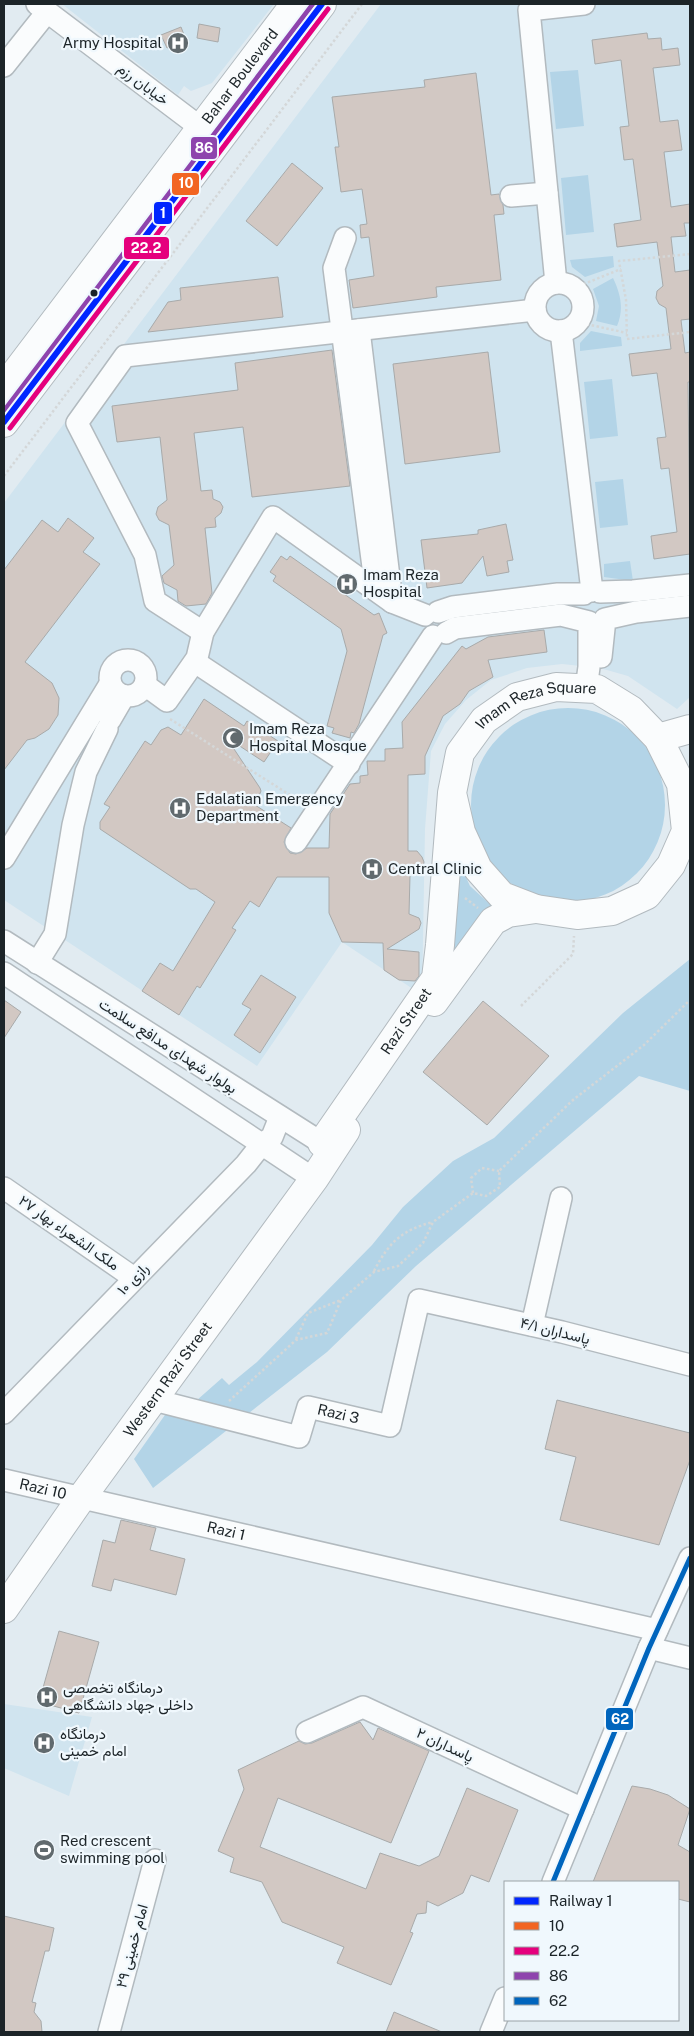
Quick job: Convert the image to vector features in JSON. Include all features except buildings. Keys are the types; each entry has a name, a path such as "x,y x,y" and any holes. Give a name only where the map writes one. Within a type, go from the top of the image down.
{"main road":[{"name":"Bahar Boulevard","path":"4,388 295,4"},
{"name":"Bahar Boulevard","path":"4,423 322,4"},
{"name":"Imam Reza Square","path":"556,687 592,689 631,710 658,738 681,784 688,830 671,865 647,895 612,911 576,915 536,909 502,896 478,869 461,832 452,793 460,753 484,720 517,697 556,687"},
{"path":"658,738 690,729"},
{"name":"Razi Street","path":"328,1147 436,978 452,793"},
{"path":"494,921 508,913 536,909"},
{"name":"Razi Street","path":"328,1147 494,921"},
{"name":"Western Razi Street","path":"4,1609 82,1497 314,1179 328,1147"}],"street":[{"path":"584,4 528,10 547,193 565,285 583,304 569,326 592,592"},
{"name":"خیابان رزم","path":"42,8 201,128"},
{"path":"4,66 42,8"},
{"path":"511,196 547,193"},
{"path":"345,238 334,268 350,331 384,596"},
{"path":"565,285 540,292 535,310 544,326 569,326"},
{"path":"201,630 155,601 145,555 77,423 125,356 535,310"},
{"path":"145,685 167,701 196,660 201,630 273,517 384,596 448,620 450,626 440,634 296,842"},
{"path":"431,614 453,607 558,594 633,591 690,585"},
{"path":"592,592 607,596 611,604 610,613 597,621 582,617 578,609 579,601 592,592"},
{"path":"440,634 456,628 561,615 597,621 636,612 690,606"},
{"path":"592,689 597,621"},
{"path":"37,963 56,934 73,825 83,781 108,725 117,690 113,667 122,660 139,663 143,667 147,679 137,695 117,690"},
{"path":"196,660 350,762"},
{"path":"4,858 117,690"},
{"name":"بولوار شهدای مدافع سلامت","path":"4,941 328,1147"},
{"name":"بولوار شهدای مدافع سلامت","path":"4,973 314,1179"},
{"name":"رازی ۱۰","path":"4,1413 246,1164 261,1145 272,1136 280,1117"},
{"name":"ملک الشعراء بهار ۲۷","path":"5,1191 134,1278"},
{"path":"532,1325 561,1198"},
{"name":"Razi 3","path":"154,1400 300,1437 308,1407 390,1426 419,1300"},
{"name":"پاسداران ۴/۱","path":"419,1300 532,1325 690,1365"},
{"name":"Razi 10","path":"4,1480 82,1497"},
{"name":"Razi 1","path":"82,1497 369,1563 653,1639 690,1658"},
{"path":"553,1881 653,1639 690,1558"},
{"name":"پاسداران ۲","path":"307,1732 363,1707 583,1809"},
{"name":"امام خمینی ۲۹","path":"109,2032 155,1860"},
{"path":"491,2032 504,2000"}],"path":[{"path":"4,476 362,4"},
{"path":"690,254 620,261 626,300 627,339 690,332"},
{"path":"565,285 621,269"},
{"path":"569,326 627,333"},
{"path":"167,701 170,719 316,812"},
{"path":"444,881 494,921"},
{"path":"521,1006 573,954 576,915"},
{"path":"213,1416 296,1340 308,1313 341,1300 374,1272 384,1251 411,1228 433,1222 474,1193 486,1196 500,1187 499,1171 573,1100 644,1045 690,1000"},
{"path":"474,1193 471,1178 482,1168 499,1171"},
{"path":"374,1272 398,1266 422,1243 433,1222"},
{"path":"296,1340 327,1333 341,1300"}],"shaded area":[{"name":"Army Hospital","path":"62,4 274,4 212,83 191,91 184,86 178,95"},
{"name":"Imam Reza Hospital","path":"381,4 690,4 690,697 677,709 628,676 600,668 562,664 527,668 491,680 466,700 445,724 431,751 425,829 422,995 342,942 257,1066 4,900 4,503"},
{"path":"578,70 584,126 556,129 550,72"},
{"path":"588,175 594,232 566,235 561,178"},
{"path":"613,256 614,267 585,277 572,267 570,260"},
{"path":"613,278 621,302 617,326 596,321 599,306 593,289"},
{"path":"591,331 621,337 622,346 580,351 580,343"},
{"path":"612,379 618,436 590,439 584,382"},
{"path":"623,479 628,525 600,528 595,482"},
{"path":"630,561 633,581 604,577 604,564"},
{"path":"568,708 587,710 614,720 629,730 643,744 657,768 663,786 665,805 663,824 653,851 643,866 629,880 605,894 587,900 568,902 549,900 522,890 507,880 493,866 479,842 473,824 471,805 473,786 483,759 493,744 507,730 531,716 549,710"},
{"path":"457,858 470,886 493,907 446,971"},
{"path":"690,959 690,1091 639,1076 416,1266 327,1352 153,1488 134,1459 179,1395 188,1408 222,1378 229,1385 257,1362 372,1245 403,1207 453,1161 494,1138 623,1013"},
{"name":"درمانگاه امام خمینی","path":"4,1704 92,1717 69,1796 4,1768"}],"rail line":[{"name":"1","path":"4,422 322,4"}],"transit line":[{"name":"86","path":"4,411 313,4"},
{"name":"10","path":"4,423 322,4"},
{"name":"22.2","path":"10,428 328,9"},
{"name":"62","path":"553,1881 649,1648 690,1558"}],"place":[{"name":"Army Hospital","path":"178,43"},
{"name":"Imam Reza Hospital","path":"347,584"},
{"name":"Imam Reza Hospital Mosque","path":"233,738"},
{"name":"Edalatian Emergency Department","path":"180,808"},
{"name":"Central Clinic","path":"372,869"},
{"name":"درمانگاه تخصصی داخلی جهاد دانشگاهی","path":"47,1697"},
{"name":"درمانگاه امام خمینی","path":"44,1743"},
{"name":"Red crescent swimming pool","path":"44,1850"}]}
